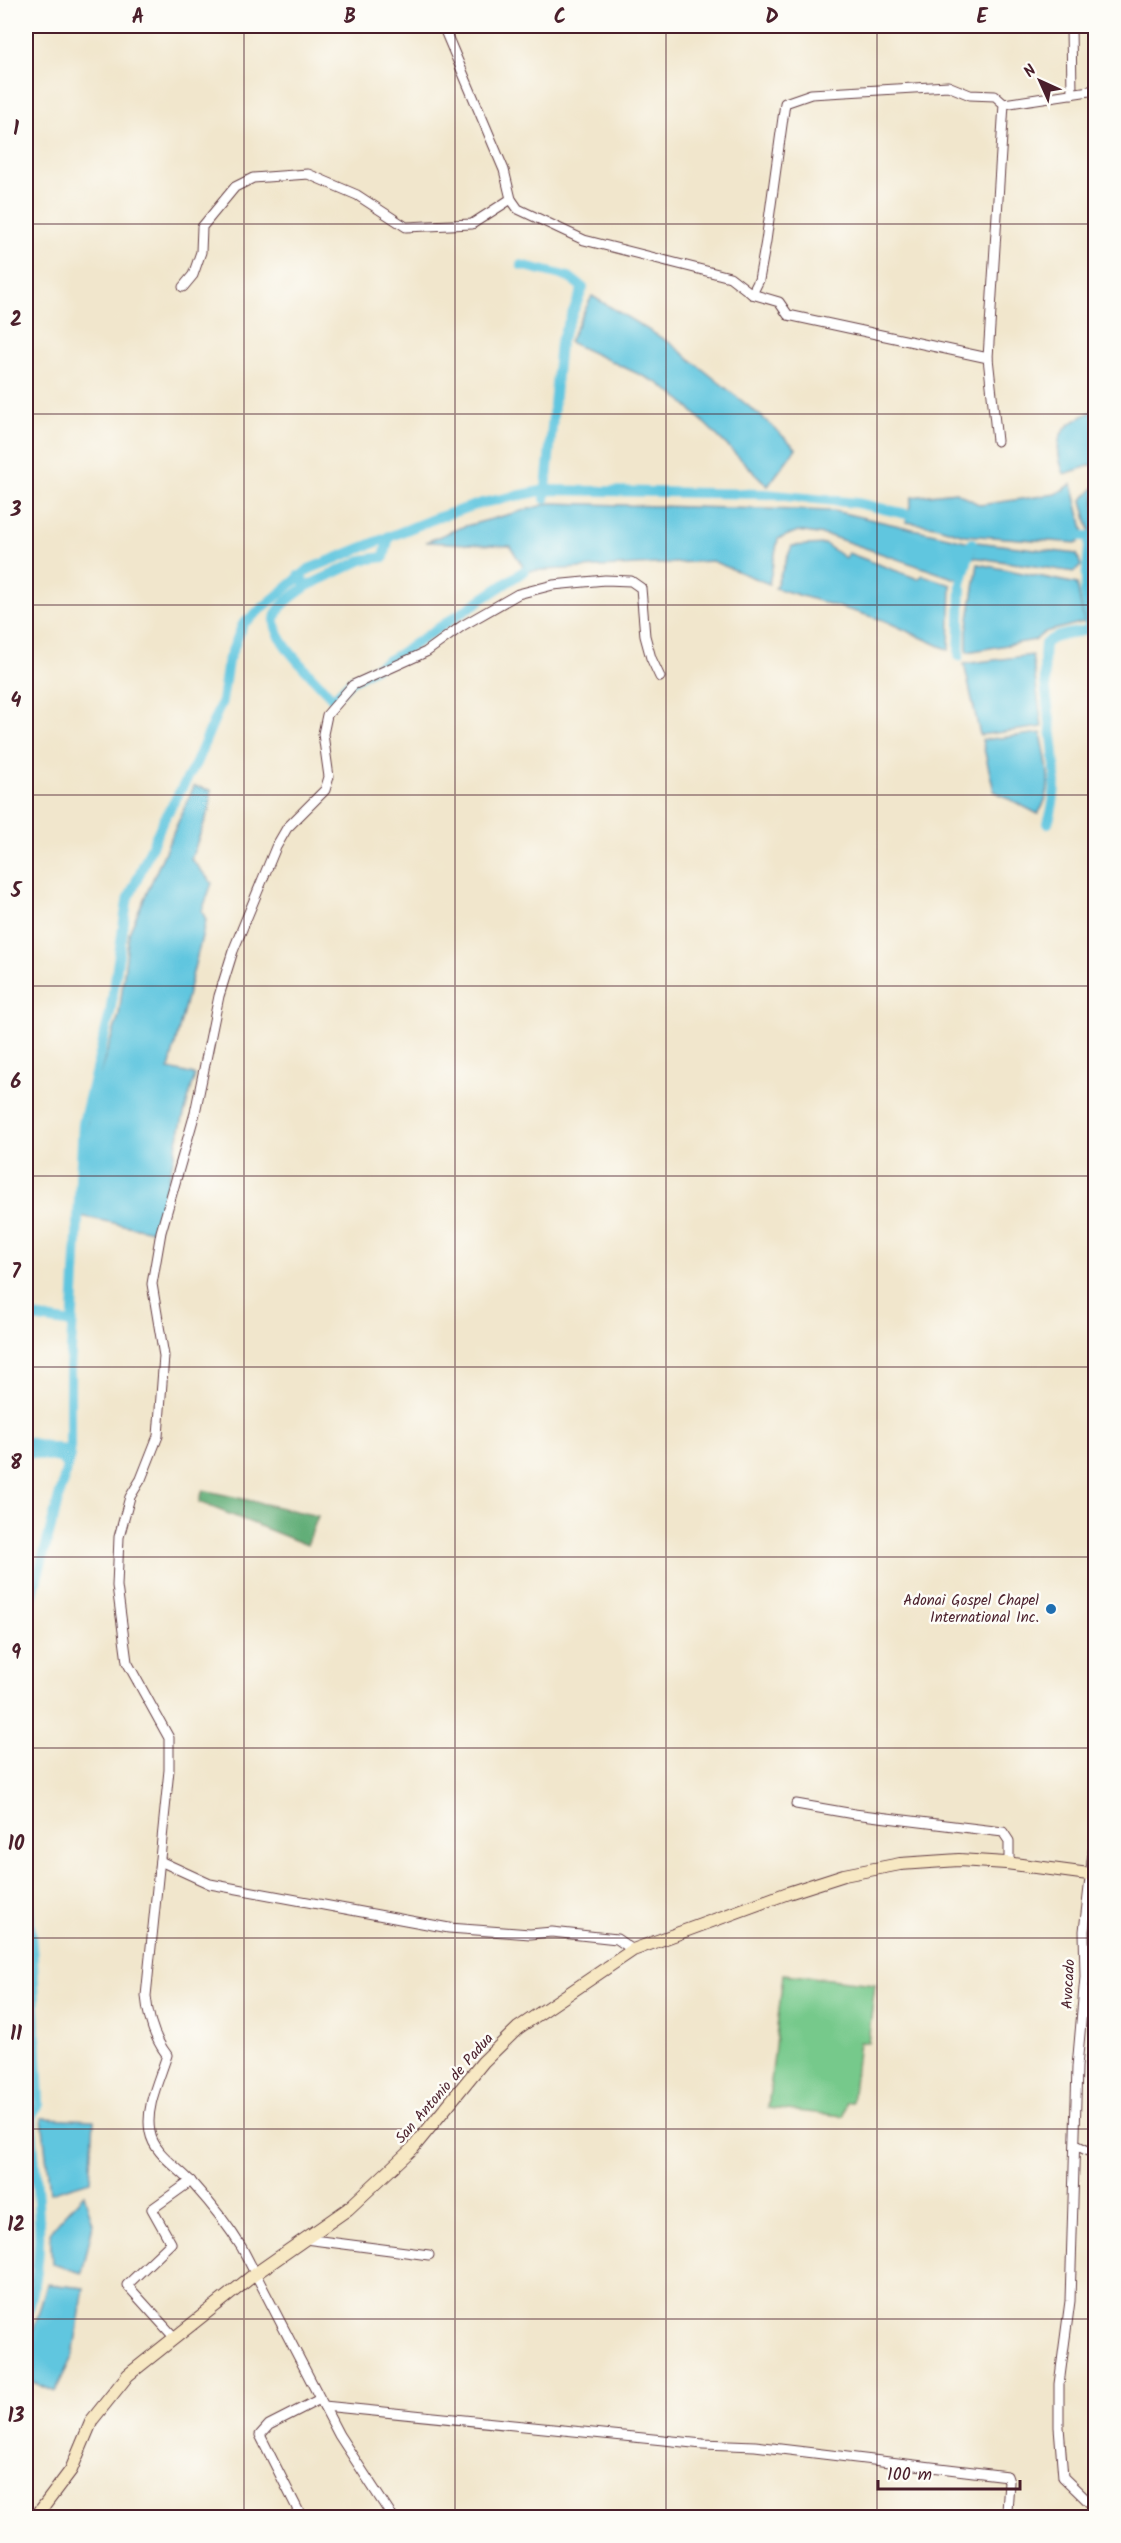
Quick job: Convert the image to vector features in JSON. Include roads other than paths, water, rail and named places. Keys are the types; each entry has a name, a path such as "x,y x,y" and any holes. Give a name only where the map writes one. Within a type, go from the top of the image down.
{"street":[{"path":"442,26 504,170 511,199 518,209 584,240 730,276 752,294 779,302 788,315 988,358"},
{"path":"1071,26 1072,94"},
{"path":"752,294 759,280 765,250 785,103 811,94 948,86 970,95 995,96 1004,104 1095,90"},
{"path":"997,441 988,358 1004,104"},
{"path":"183,287 193,275 201,252 202,227 236,188 253,178 308,174 357,195 406,226 472,224 511,199"},
{"path":"393,2517 322,2403 255,2274 223,2219 191,2181 156,2149 149,2132 152,2099 167,2055 147,2015 146,1996 169,1770 169,1738 127,1662 117,1586 119,1537 130,1497 141,1479 158,1436 164,1356 152,1284 161,1232 193,1123 219,996 233,951 276,847 287,828 325,790 329,777 323,734 327,715 353,685 426,652 501,602 530,590 553,585 625,580 638,584 644,595 645,636 660,677"},
{"path":"796,1804 854,1814 1002,1832 1010,1841 1009,1863"},
{"name":"Avocado","path":"1095,1826 1092,1874 1084,1931 1085,1977 1077,2067 1070,2301 1059,2384 1059,2427 1064,2477 1095,2509"},
{"name":"San Antonio de Padua","path":"35,2517 71,2470 92,2420 128,2375 255,2274 348,2209 413,2148 483,2062 518,2028 633,1950 715,1918 844,1875 900,1864 959,1860 1009,1863 1092,1874"},
{"path":"160,1861 210,1884 449,1928 530,1934 552,1932 617,1939 633,1950"},
{"path":"1076,2145 1095,2155"},
{"path":"174,2337 127,2285 171,2244 152,2209 191,2181"},
{"path":"305,2239 429,2255"},
{"path":"302,2517 260,2435 269,2425 322,2403 703,2444 755,2446 1007,2476 1009,2482 1007,2511"}],"water":[{"path":"592,296 670,343 762,417 796,448 768,486 682,401 658,383 569,342"},
{"path":"1095,410 1095,464 1064,474 1058,450 1062,434 1074,421"},
{"path":"1072,484 1084,533 1078,543 964,535 935,526 906,522 912,497 956,492 980,505 1056,494"},
{"path":"1095,487 1095,539 1090,532 1082,500"},
{"path":"551,503 834,511 970,542 959,580 830,536 798,531 778,539 769,584 712,561 526,571 510,546 426,542 462,527"},
{"path":"976,542 1077,554 1081,566 1074,572 973,557"},
{"path":"825,544 845,558 848,553 918,579 923,575 951,585 949,650 883,620 775,588 792,546"},
{"path":"978,564 1077,584 1084,622 1045,632 1035,640 967,652 967,631"},
{"path":"1032,655 1042,727 980,735 964,664"},
{"path":"1041,733 1048,785 1044,805 1038,814 994,791 982,740"},
{"path":"194,786 211,790 210,807 191,859 212,883 202,911 206,920 169,1069 195,1075 180,1129 157,1232 80,1216 86,1132 93,1094 119,1015 129,933"},
{"path":"42,2118 94,2120 90,2181 50,2193"},
{"path":"84,2194 93,2224 82,2273 52,2264 50,2231"},
{"path":"47,2284 84,2288 73,2355 55,2392 26,2379 30,2343"}],"waterway":[{"path":"521,265 569,277 583,288 560,343 545,499"},
{"path":"26,1620 70,1456 70,1370 83,1123 110,1013 127,902 162,823 196,763 222,701 228,661 243,624 309,569 436,518 482,503 546,490 765,494 857,503 920,517"},
{"path":"307,586 362,560 384,557 389,536"},
{"path":"1070,536 1096,536"},
{"path":"1048,823 1055,779 1044,666 1045,644 1061,636 1090,629 1085,592 1090,536"},
{"path":"959,656 961,584 972,543"},
{"path":"298,576 307,586 279,609 275,619 276,629 298,662 333,699 350,682 401,653 524,571"},
{"path":"26,1316 72,1323"},
{"path":"26,1442 70,1451"},
{"path":"26,1452 60,1458 67,1465"},
{"path":"26,1878 33,1959 39,2104 32,2115 39,2248 33,2294 26,2317"}],"place":[{"name":"Adonai Gospel Chapel International Inc.","path":"1051,1609"}]}
